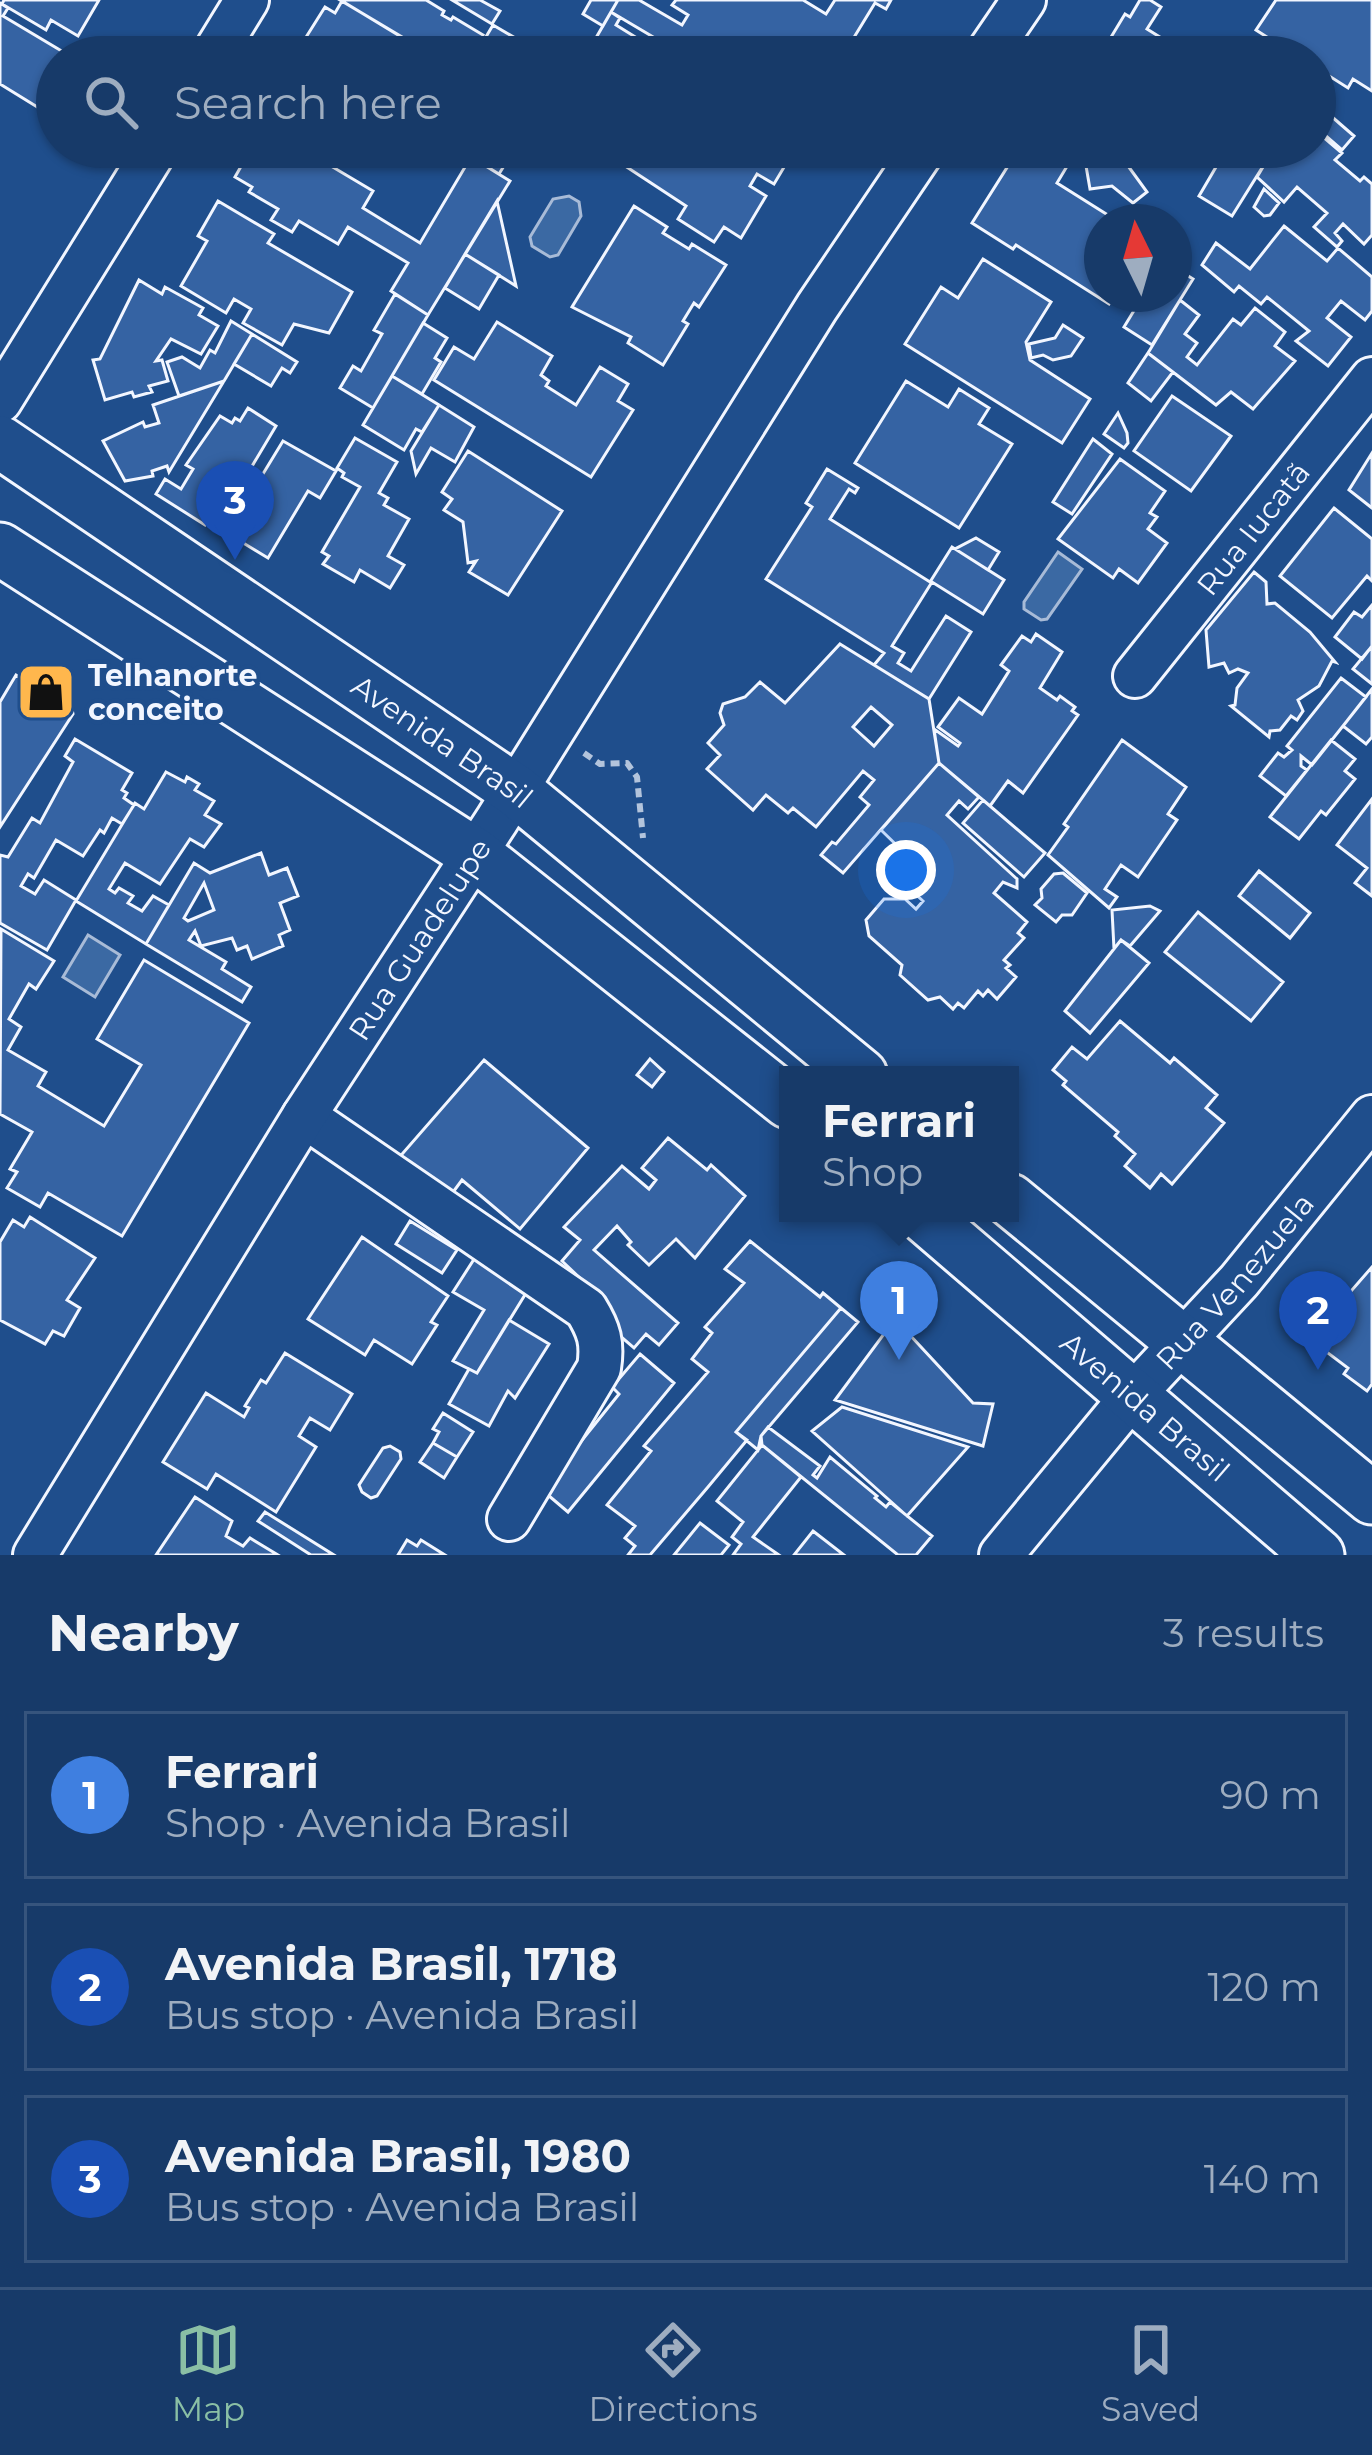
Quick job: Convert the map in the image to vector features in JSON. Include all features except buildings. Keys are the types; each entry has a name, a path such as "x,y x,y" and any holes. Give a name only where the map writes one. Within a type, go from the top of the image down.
{"main road":[{"name":"Avenida Brasil","path":"0,442 515,790 850,1066"},
{"path":"0,549 475,854 779,1095"},
{"path":"1019,1208 1372,1498"},
{"name":"Avenida Brasil","path":"931,1222 1318,1555"}],"street":[{"path":"225,36 247,0"},
{"path":"1000,36 1024,0"},
{"path":"0,401 144,168"},
{"name":"Rua Guadelupe","path":"35,1555 304,1116 475,854 817,307 911,168"},
{"name":"Rua Iucatã","path":"1135,676 1372,379"},
{"path":"304,1116 586,1310 599,1331 598,1368 509,1519"},
{"name":"Rua Venezuela","path":"1001,1555 1133,1395 1239,1281 1372,1117"}],"path":[{"path":"551,732 601,764 627,763 637,777 645,852 621,875"}],"water":[{"path":"569,196 579,202 581,216 558,255 550,257 532,246 530,237 553,199"},
{"path":"1058,552 1082,569 1047,619 1041,620 1024,609 1024,602"},
{"path":"88,935 120,955 95,997 63,977"}],"place":[{"name":"Avenida Brasil, 1980","path":"235,560"},
{"name":"Telhanorte conceito","path":"46,692"},
{"name":"Ferrari","path":"899,1360"},
{"name":"Avenida Brasil, 1718","path":"1318,1370"}]}
